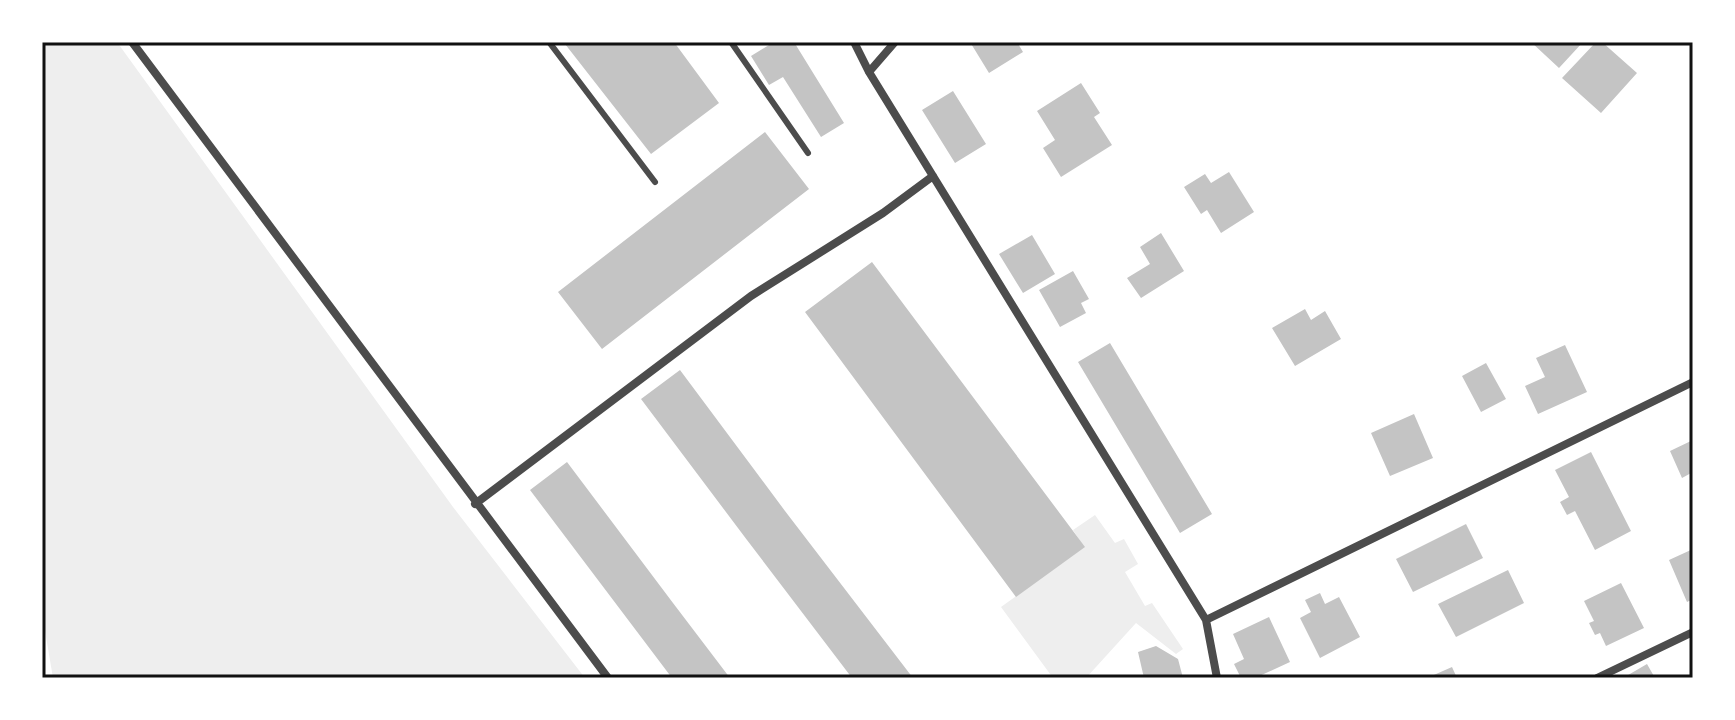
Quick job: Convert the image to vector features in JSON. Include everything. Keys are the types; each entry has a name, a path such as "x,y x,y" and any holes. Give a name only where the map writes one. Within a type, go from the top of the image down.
{"street":[{"path":"132,42 608,678"},
{"path":"854,42 869,72 1206,620 1217,678"},
{"path":"869,72 895,42"},
{"path":"475,504 751,296 883,213 933,176"},
{"path":"1206,620 1693,382"},
{"path":"1597,678 1693,632"}],"lane":[{"path":"549,42 655,182"},
{"path":"731,42 808,153"}],"shaded area":[{"path":"42,42 117,42 453,507 585,678 53,678 42,613"},
{"path":"1095,515 1115,543 1124,539 1138,564 1125,572 1145,606 1152,603 1183,649 1176,654 1136,623 1086,678 1053,678 1001,607 1084,547 1073,530"}],"building":[{"path":"674,42 719,103 651,154 565,44"},
{"path":"774,42 794,42 844,123 821,137 783,77 769,85 751,56"},
{"path":"970,42 1017,42 1023,52 989,73"},
{"path":"1531,42 1583,42 1559,68"},
{"path":"1596,42 1602,42 1637,73 1601,113 1562,78"},
{"path":"1081,83 1100,113 1094,117 1112,145 1061,177 1043,148 1055,140 1037,111"},
{"path":"953,91 986,144 955,163 922,110"},
{"path":"765,132 809,189 602,349 558,292"},
{"path":"1229,172 1254,212 1221,233 1207,210 1201,214 1184,187 1205,174 1211,183"},
{"path":"1161,233 1184,271 1141,298 1127,278 1150,264 1140,247"},
{"path":"1032,235 1055,274 1023,293 999,254"},
{"path":"872,262 1085,547 1016,597 805,312"},
{"path":"1073,271 1089,299 1081,303 1086,313 1060,327 1039,290"},
{"path":"1305,309 1311,320 1325,311 1341,339 1295,366 1272,328"},
{"path":"1110,343 1212,514 1180,533 1078,362"},
{"path":"1565,345 1587,392 1538,414 1525,386 1545,377 1536,358"},
{"path":"1486,363 1506,399 1481,412 1462,376"},
{"path":"680,370 913,678 852,678 747,540 641,399"},
{"path":"1414,414 1433,458 1390,476 1371,433"},
{"path":"1693,440 1693,472 1682,478 1670,451"},
{"path":"1591,452 1631,531 1595,550 1575,511 1567,515 1560,502 1569,497 1555,470"},
{"path":"567,462 730,678 672,678 530,490"},
{"path":"1466,524 1483,558 1413,592 1396,559"},
{"path":"1693,549 1693,599 1687,602 1669,560"},
{"path":"1508,570 1524,603 1456,637 1438,604"},
{"path":"1621,583 1644,628 1606,646 1600,633 1595,635 1589,623 1594,621 1584,601"},
{"path":"1320,593 1325,604 1339,597 1360,637 1320,658 1300,618 1311,612 1305,600"},
{"path":"1269,617 1290,662 1255,678 1241,678 1234,664 1244,659 1233,634"},
{"path":"1156,646 1178,659 1183,678 1144,678 1138,652"},
{"path":"1647,664 1655,678 1623,678"},
{"path":"1452,667 1457,678 1427,678"}]}
